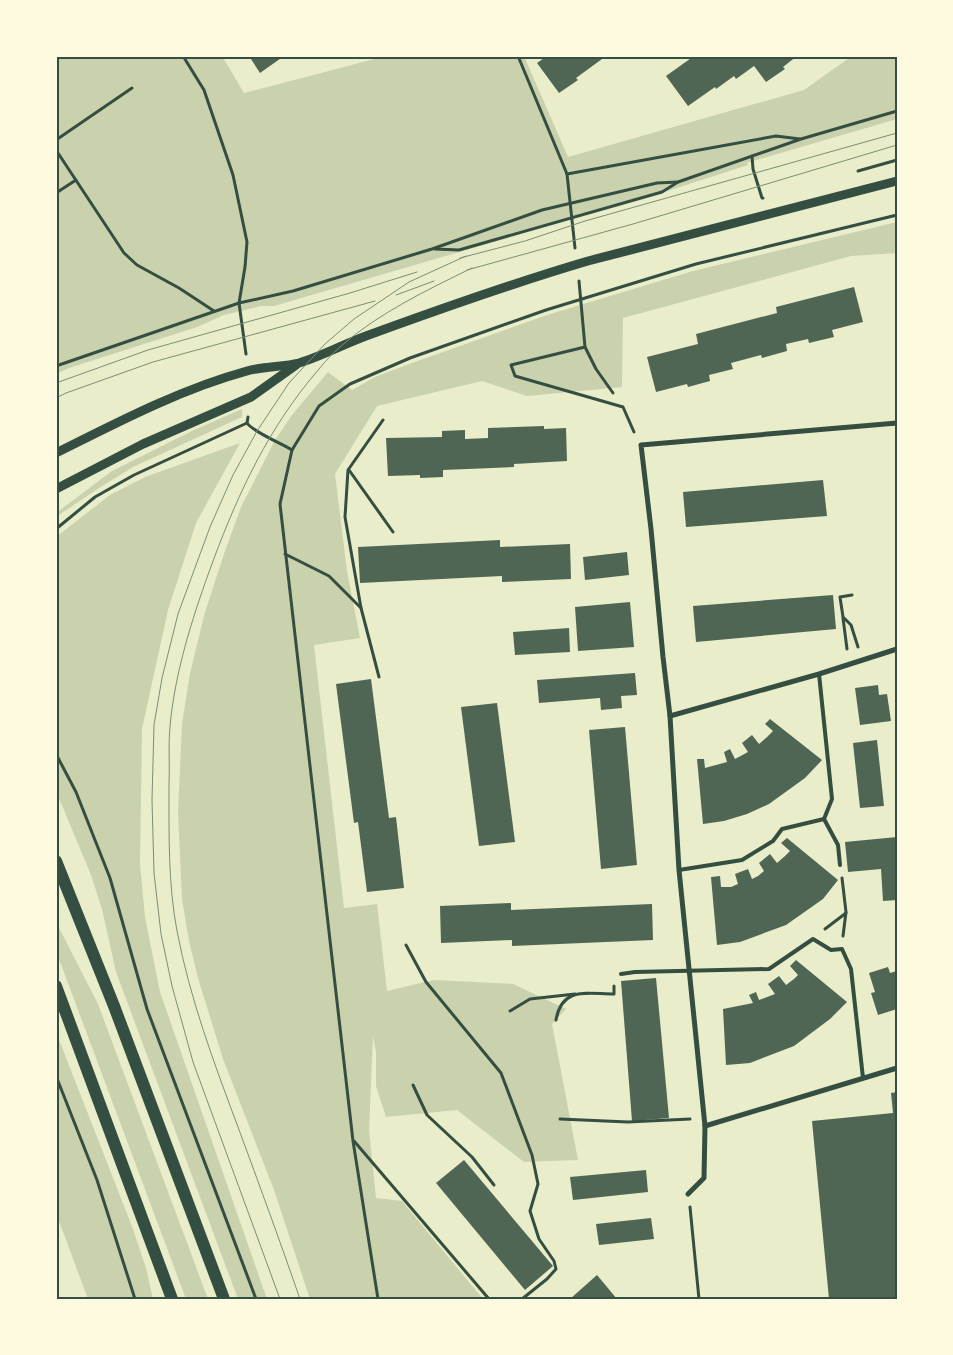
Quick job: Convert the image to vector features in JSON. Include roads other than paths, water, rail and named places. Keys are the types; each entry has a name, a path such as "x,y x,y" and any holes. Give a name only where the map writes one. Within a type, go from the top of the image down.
{"main road":[{"path":"56,861 110,997 224,1299"},
{"path":"56,986 172,1299"}],"street":[{"path":"56,453 124,419 248,370 298,363 372,334 554,271 897,181"},
{"path":"56,490 143,444 251,397 298,363"},
{"path":"688,1194 704,1178 705,1126 679,870 670,716 641,445 897,423"},
{"path":"670,716 819,674 897,649"},
{"path":"705,1126 897,1068"}],"lane":[{"path":"819,674 832,799 824,819"},
{"path":"824,819 838,845 840,865"},
{"path":"679,870 742,860 773,841 782,829 824,819"},
{"path":"621,974 635,972 769,969 813,939 831,950 842,949 852,969 863,1078"}],"tram line":[{"path":"460,258 525,241 585,221 897,133"},
{"path":"467,270 633,224 897,145"},
{"path":"280,1299 193,1062 172,986 161,934 154,873 152,800 154,725 162,678 178,614 210,527 233,475 257,431 289,383 325,344 354,319 409,282 466,256"},
{"path":"300,1299 212,1055 182,956 174,913 170,858 169,740 172,706 180,667 202,591 239,496 277,425 328,358 356,334 404,303 472,268"},
{"path":"56,383 148,350 350,293 417,272"},
{"path":"396,295 434,281"},
{"path":"56,398 153,362 375,301"}]}
